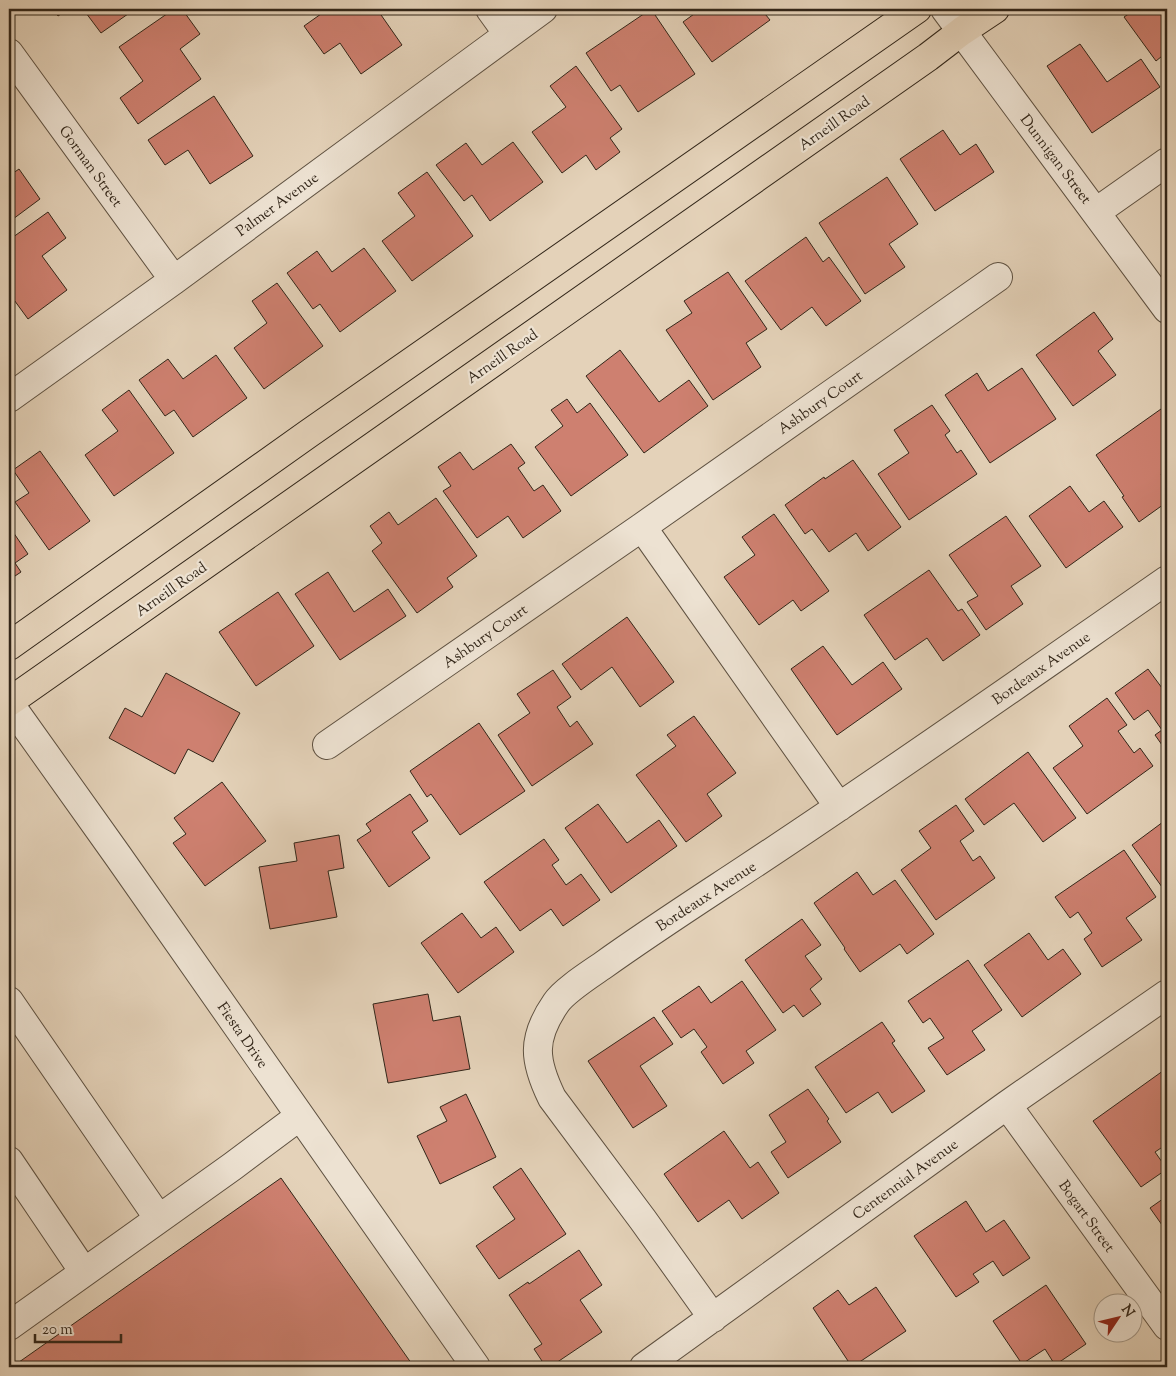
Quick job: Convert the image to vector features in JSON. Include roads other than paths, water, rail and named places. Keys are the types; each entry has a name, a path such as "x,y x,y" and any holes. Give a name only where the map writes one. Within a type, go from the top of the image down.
{"main road":[{"path":"9,646 308,434 917,9"},
{"name":"Arneill Road","path":"9,703 995,9"}],"street":[{"path":"490,9 508,34"},
{"name":"Palmer Avenue","path":"9,398 174,280 543,9"},
{"name":"Dunnigan Street","path":"945,9 1167,309"},
{"name":"Gorman Street","path":"9,53 174,280"},
{"path":"1096,212 1167,162"},
{"name":"Ashbury Court","path":"327,745 998,277"},
{"path":"642,527 839,808"},
{"name":"Bordeaux Avenue","path":"713,1318 552,1098 542,1079 538,1062 538,1044 542,1026 557,1001 583,979 625,949 839,808 1167,580"},
{"name":"Fiesta Drive","path":"9,703 476,1367"},
{"name":"Centennial Avenue","path":"644,1367 1007,1106 1167,994"},
{"path":"9,1001 159,1218"},
{"name":"Bogart Street","path":"1007,1106 1167,1326"},
{"path":"11,1319 84,1272 300,1116"},
{"path":"9,1161 84,1272"}]}
